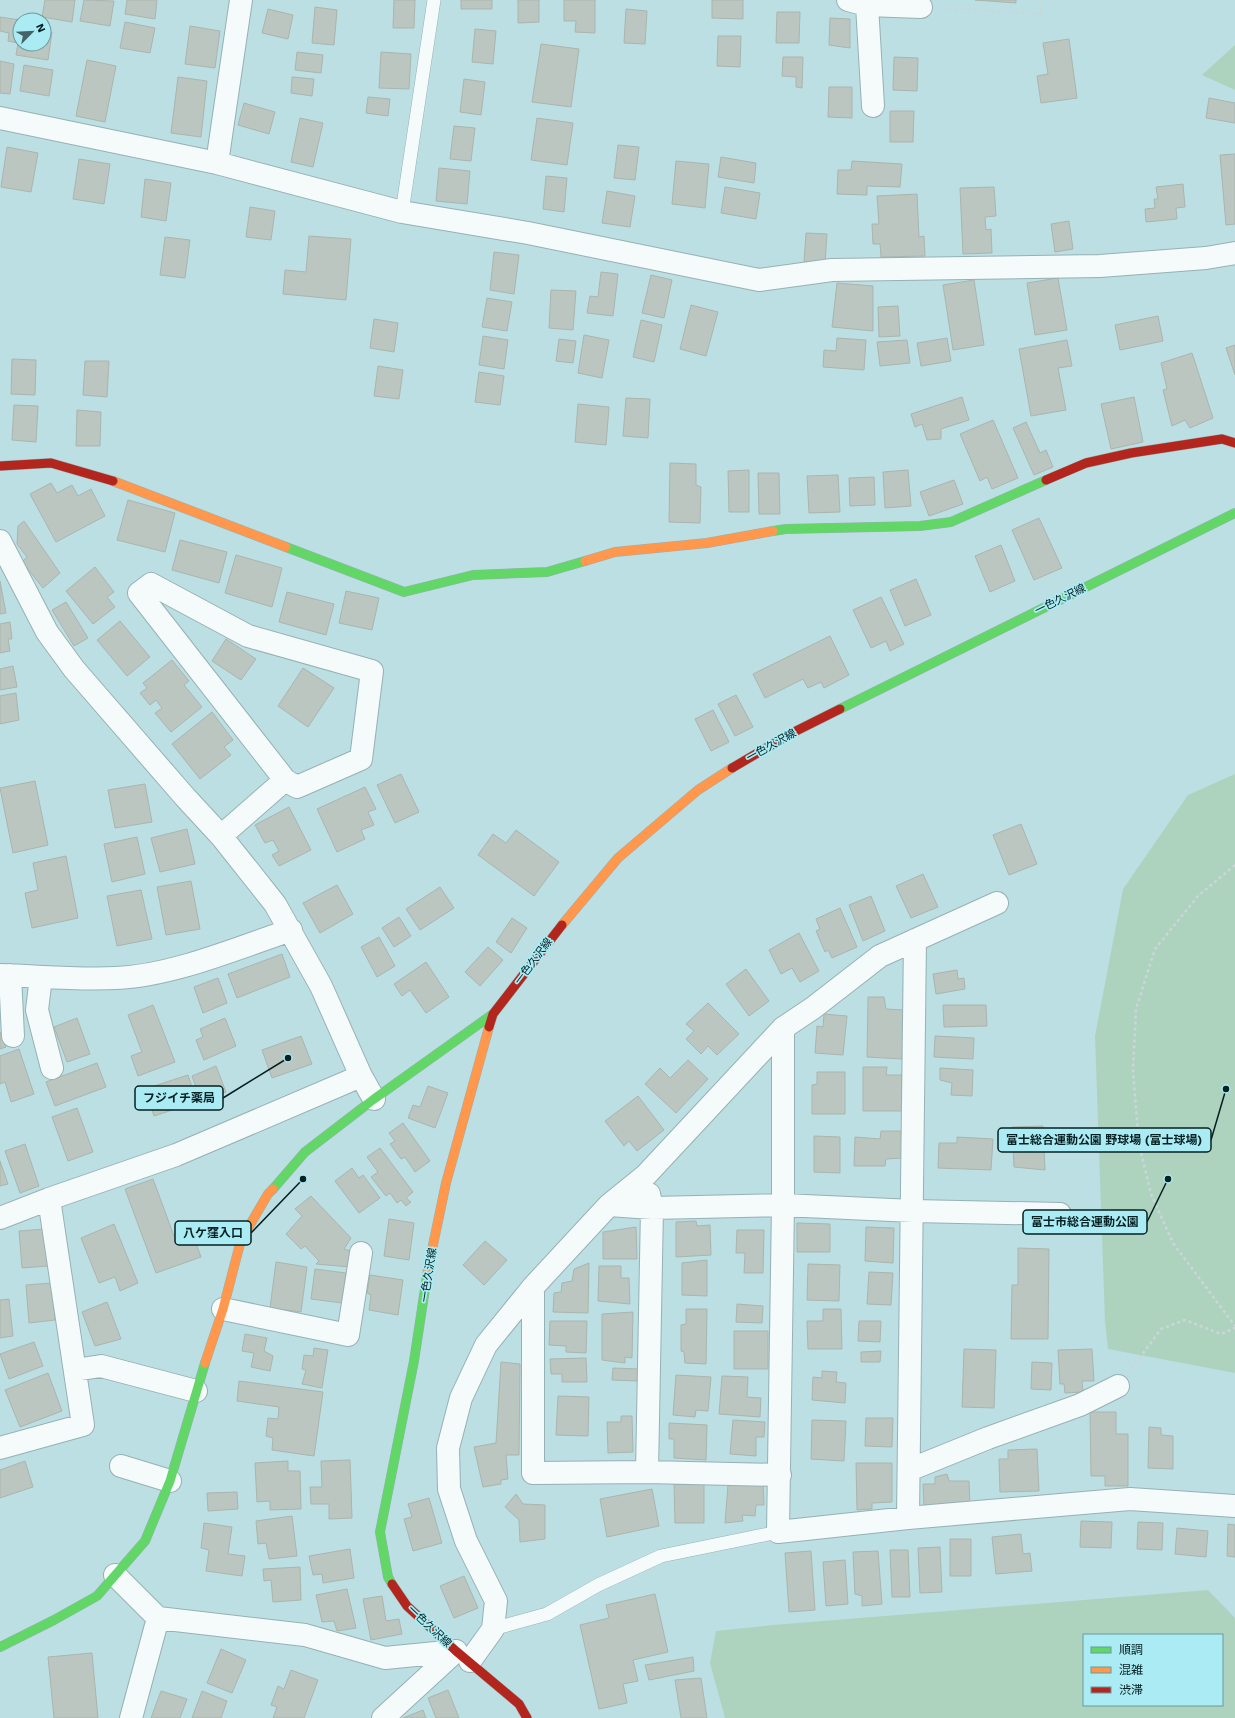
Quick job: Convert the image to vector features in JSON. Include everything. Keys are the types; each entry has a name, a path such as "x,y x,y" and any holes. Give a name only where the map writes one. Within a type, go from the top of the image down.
{"street":[{"path":"217,163 241,0"},
{"path":"873,106 857,2 921,7"},
{"path":"0,118 217,163 402,212 528,233 759,280 832,270 1100,266 1206,258 1235,253"},
{"path":"0,466 51,463 120,483 404,592 473,575 546,572 616,552 707,544 786,529 920,526 951,522 1086,463 1131,453 1222,439 1235,443"},
{"name":"一色久沢線","path":"527,1718 519,1704 407,1606 388,1577 380,1532 414,1361 430,1256 446,1182 493,1014 544,946 618,858 698,790 746,759 790,734 1235,513"},
{"path":"0,541 47,632 74,669 185,797 221,836 275,904 291,930 321,986 361,1076 374,1099"},
{"path":"151,584 248,636 372,671 360,759 297,787 285,780 139,593 151,584"},
{"path":"221,836 285,780"},
{"path":"383,1718 463,1656 493,1628 496,1602 466,1541 449,1489 448,1448 462,1398 486,1345 533,1287 609,1206 646,1175 783,1028 813,1008 880,956 997,903"},
{"path":"13,1036 5,975 116,978 168,971 291,930"},
{"path":"908,1518 913,1211 915,940"},
{"path":"41,977 37,1010 52,1068"},
{"path":"0,1647 54,1620 97,1596 145,1541 170,1481 196,1391 223,1309 242,1240 268,1194 304,1152 374,1099 493,1014"},
{"path":"783,1028 783,1205 778,1532 908,1518 1130,1499 1235,1506"},
{"path":"0,1218 49,1199 176,1155 361,1076"},
{"path":"646,1175 652,1208 647,1472"},
{"path":"0,1448 83,1424 49,1199"},
{"path":"609,1206 652,1208 783,1205 913,1211 1060,1214"},
{"path":"223,1309 348,1334 361,1253"},
{"path":"533,1287 533,1473 647,1472 780,1475"},
{"path":"75,1370 101,1366 196,1391"},
{"path":"909,1470 988,1438 1080,1405 1118,1386"},
{"path":"120,1466 170,1481"},
{"path":"115,1575 158,1618 305,1635 385,1658 463,1656"},
{"path":"131,1718 158,1618"}],"lane":[{"path":"402,212 434,0"},
{"path":"493,1628 547,1614 598,1585 661,1556 778,1532"}],"path":[{"path":"921,7 1042,14 1039,0"},
{"path":"1118,1386 1161,1329 1185,1320 1221,1334 1235,1327 1173,1243 1151,1194 1139,1144 1133,1071 1136,1009 1155,948 1198,896 1235,865"}],"green space":[{"path":"1235,45 1235,90 1202,75"},
{"path":"1235,774 1235,1373 1108,1349 1105,1322 1095,1036 1123,889 1188,795"},
{"path":"1208,1590 1235,1618 1235,1718 725,1718 710,1663 716,1631 773,1625"}],"building":[{"path":"45,0 75,0 72,22 52,19 52,12 43,12"},
{"path":"84,0 114,1 110,26 80,21"},
{"path":"127,0 157,0 155,19 125,14"},
{"path":"394,0 415,0 414,28 393,28"},
{"path":"461,0 492,0 492,9 461,9"},
{"path":"518,0 539,0 539,22 518,23"},
{"path":"564,0 595,0 595,33 575,32 576,21 564,21"},
{"path":"712,0 743,0 743,19 712,18"},
{"path":"975,0 1016,0 1016,3"},
{"path":"315,7 337,10 334,45 312,43"},
{"path":"268,9 293,15 288,39 262,33"},
{"path":"626,9 647,11 645,44 624,43"},
{"path":"777,12 800,12 799,43 776,43"},
{"path":"0,17 12,19 12,42 8,41 9,33 0,31"},
{"path":"830,18 850,19 850,48 829,45"},
{"path":"125,22 155,28 150,53 120,48"},
{"path":"190,26 220,31 215,68 185,64"},
{"path":"475,29 496,31 493,64 472,62"},
{"path":"718,36 741,36 740,67 717,66"},
{"path":"1069,39 1077,98 1041,103 1037,76 1048,74 1043,43"},
{"path":"541,44 579,49 571,107 532,102"},
{"path":"16,52 49,52 48,60 16,55"},
{"path":"297,52 323,55 321,73 295,70"},
{"path":"381,52 411,54 409,89 379,88"},
{"path":"783,57 803,57 802,88 796,87 796,77 782,76"},
{"path":"894,57 918,58 917,91 893,90"},
{"path":"87,60 116,66 105,122 76,116"},
{"path":"0,61 14,64 10,94 0,93"},
{"path":"24,65 53,70 49,96 20,91"},
{"path":"178,77 207,81 201,137 171,133"},
{"path":"292,77 314,79 312,96 291,93"},
{"path":"464,79 485,82 481,115 460,112"},
{"path":"829,87 852,87 852,118 828,117"},
{"path":"368,97 390,99 388,116 366,113"},
{"path":"1209,98 1235,103 1235,123 1206,118"},
{"path":"244,103 275,112 269,134 238,125"},
{"path":"890,111 914,111 913,142 890,142"},
{"path":"300,118 323,123 313,167 291,162"},
{"path":"537,118 573,123 567,165 531,160"},
{"path":"454,126 475,128 471,161 450,159"},
{"path":"618,145 639,147 635,180 614,178"},
{"path":"7,147 38,153 31,192 1,187"},
{"path":"1235,154 1235,224 1226,225 1220,155"},
{"path":"721,157 756,163 754,183 718,177"},
{"path":"79,159 110,164 104,204 73,199"},
{"path":"676,161 709,164 705,208 672,204"},
{"path":"852,161 902,164 900,187 867,186 867,195 837,194 838,170 851,170"},
{"path":"439,168 470,171 467,204 436,201"},
{"path":"546,176 567,178 564,212 543,209"},
{"path":"145,179 171,183 166,221 141,217"},
{"path":"1183,184 1185,207 1176,208 1177,219 1146,222 1145,209 1155,208 1154,199 1158,199 1156,187"},
{"path":"725,187 760,193 756,219 721,213"},
{"path":"994,187 996,216 985,217 986,230 991,229 992,253 963,254 960,188"},
{"path":"607,191 635,196 630,227 602,223"},
{"path":"917,194 919,237 924,236 925,256 881,257 880,244 873,244 872,224 879,224 877,196"},
{"path":"250,207 275,211 271,240 246,237"},
{"path":"1069,221 1073,249 1055,252 1051,224"},
{"path":"806,233 827,234 825,263 804,262"},
{"path":"309,236 351,239 346,300 283,294 285,270 306,272"},
{"path":"165,237 190,240 185,278 160,275"},
{"path":"494,252 519,255 514,294 490,290"},
{"path":"601,272 618,274 613,316 587,313 590,296 598,297"},
{"path":"651,275 672,280 664,318 642,313"},
{"path":"1058,278 1067,330 1035,335 1027,283"},
{"path":"974,280 984,345 953,350 943,285"},
{"path":"837,283 873,286 873,331 832,327"},
{"path":"551,290 576,291 573,330 549,328"},
{"path":"487,298 512,302 507,331 482,327"},
{"path":"691,305 718,312 706,356 680,349"},
{"path":"898,306 900,336 879,337 878,307"},
{"path":"1158,316 1163,341 1120,350 1115,325"},
{"path":"374,319 398,323 394,352 370,348"},
{"path":"641,320 662,325 654,362 633,357"},
{"path":"584,335 609,340 602,378 578,373"},
{"path":"483,336 508,340 504,369 479,365"},
{"path":"837,338 866,340 864,370 823,367 824,350 836,351"},
{"path":"947,338 951,361 921,366 917,343"},
{"path":"559,339 576,341 573,363 556,361"},
{"path":"907,340 910,363 880,366 877,342"},
{"path":"1067,340 1072,366 1058,368 1066,410 1031,416 1019,349"},
{"path":"1235,345 1235,375 1226,348"},
{"path":"1192,353 1213,418 1190,428 1185,420 1172,426 1163,390 1167,389 1161,363"},
{"path":"12,359 36,360 35,395 11,394"},
{"path":"85,361 109,361 107,397 83,395"},
{"path":"378,366 403,370 399,399 374,396"},
{"path":"479,372 504,376 500,405 475,402"},
{"path":"962,397 969,420 941,429 941,439 927,440 922,424 915,427 911,414"},
{"path":"1134,397 1143,442 1111,449 1101,404"},
{"path":"626,398 650,399 648,438 623,436"},
{"path":"578,404 609,407 606,445 575,442"},
{"path":"14,405 38,406 36,442 12,440"},
{"path":"77,410 101,412 100,446 76,446"},
{"path":"993,420 1018,478 992,489 987,477 980,481 960,434"},
{"path":"1026,422 1040,453 1046,450 1053,467 1034,475 1013,428"},
{"path":"670,463 696,464 696,485 701,487 700,523 669,522"},
{"path":"749,470 749,512 729,512 728,471"},
{"path":"908,470 911,506 885,508 883,472"},
{"path":"758,473 779,473 780,514 759,514"},
{"path":"838,475 840,512 809,513 807,476"},
{"path":"874,477 875,505 850,506 849,478"},
{"path":"954,480 963,504 929,516 920,492"},
{"path":"51,483 57,493 72,485 78,496 91,489 105,516 56,542 30,494"},
{"path":"128,500 175,513 165,552 117,540"},
{"path":"1039,518 1062,568 1034,580 1012,530"},
{"path":"24,521 60,573 43,588 22,562 27,557 17,544 18,526"},
{"path":"180,540 227,552 219,583 172,570"},
{"path":"1001,545 1015,581 990,592 975,556"},
{"path":"236,555 282,568 272,607 225,593"},
{"path":"95,567 114,592 107,597 115,607 93,624 66,591"},
{"path":"916,579 931,615 905,626 890,590"},
{"path":"0,581 6,613 0,614"},
{"path":"346,591 379,598 372,630 339,623"},
{"path":"287,592 334,604 326,635 279,622"},
{"path":"881,597 904,644 890,651 886,641 871,648 853,610"},
{"path":"66,602 88,638 74,646 52,610"},
{"path":"120,621 150,657 127,676 97,640"},
{"path":"10,622 12,639 8,639 10,651 0,653 0,624"},
{"path":"830,636 849,675 824,688 821,682 808,688 803,679 765,698 753,674"},
{"path":"226,639 256,659 241,680 212,661"},
{"path":"172,660 189,681 184,685 202,707 171,732 155,713 162,708 156,700 150,705 140,693 147,688 143,683"},
{"path":"13,666 17,687 0,690 0,669"},
{"path":"303,668 334,688 308,727 278,706"},
{"path":"16,693 19,720 0,724 0,696"},
{"path":"736,695 753,727 735,736 718,704"},
{"path":"713,710 729,742 711,751 695,719"},
{"path":"212,712 233,740 224,747 231,755 200,779 172,744"},
{"path":"401,774 419,812 395,823 377,785"},
{"path":"35,781 48,845 13,853 0,788"},
{"path":"145,784 152,822 115,828 108,790"},
{"path":"365,787 376,809 368,812 374,825 361,830 365,839 337,852 317,809"},
{"path":"289,807 311,850 279,866 272,855 279,851 273,840 265,843 255,825"},
{"path":"1021,824 1037,864 1009,875 993,835"},
{"path":"187,829 195,864 160,872 151,838"},
{"path":"516,830 559,862 534,896 478,855 493,834 506,843"},
{"path":"137,837 145,874 112,882 104,844"},
{"path":"66,856 78,918 32,928 25,893 38,890 33,863"},
{"path":"923,874 938,907 911,918 896,886"},
{"path":"191,881 200,929 166,935 157,887"},
{"path":"337,885 353,914 320,933 303,903"},
{"path":"440,887 454,908 420,930 406,909"},
{"path":"141,890 152,939 117,946 107,896"},
{"path":"871,896 885,931 863,941 849,905"},
{"path":"840,908 857,947 832,958 828,950 825,952 816,931 820,929 816,919"},
{"path":"399,917 411,936 394,947 382,928"},
{"path":"512,918 527,928 511,953 496,942"},
{"path":"799,933 819,971 800,982 792,968 781,974 769,950"},
{"path":"379,937 395,966 377,977 361,947"},
{"path":"488,947 503,960 480,986 465,972"},
{"path":"282,954 290,977 237,998 228,974"},
{"path":"426,962 449,997 426,1013 410,990 402,996 394,984"},
{"path":"746,969 769,1001 749,1016 726,984"},
{"path":"957,970 958,979 964,978 965,989 936,994 933,974"},
{"path":"218,978 227,1003 203,1013 194,987"},
{"path":"868,997 884,997 886,1009 904,1010 902,1059 867,1057"},
{"path":"708,1003 739,1034 717,1055 708,1046 701,1054 686,1039 694,1031 686,1024"},
{"path":"153,1005 175,1062 138,1076 131,1056 142,1052 128,1015"},
{"path":"943,1005 986,1005 987,1026 944,1027"},
{"path":"824,1014 847,1016 843,1055 815,1053 817,1026 823,1027"},
{"path":"77,1018 90,1054 67,1062 54,1027"},
{"path":"225,1018 236,1046 204,1060 196,1040 203,1037 200,1029"},
{"path":"0,1032 6,1047 0,1049"},
{"path":"301,1036 312,1064 272,1078 262,1050"},
{"path":"935,1036 974,1038 973,1059 934,1057"},
{"path":"19,1049 34,1094 11,1102 5,1082 0,1084 0,1056"},
{"path":"688,1060 708,1079 676,1113 645,1084 660,1068 670,1078"},
{"path":"97,1063 106,1087 55,1106 46,1082"},
{"path":"216,1066 226,1092 201,1101 192,1076"},
{"path":"863,1067 887,1067 886,1075 902,1075 902,1111 863,1111"},
{"path":"940,1068 973,1070 972,1096 951,1095 952,1083 940,1080"},
{"path":"817,1072 845,1072 845,1114 812,1114 812,1085 817,1084"},
{"path":"188,1075 197,1102 154,1116 145,1089"},
{"path":"428,1086 448,1093 435,1128 408,1118 413,1105 420,1107"},
{"path":"638,1096 664,1130 637,1151 629,1141 624,1146 605,1121"},
{"path":"77,1108 93,1152 68,1161 52,1117"},
{"path":"403,1123 430,1161 415,1172 405,1157 401,1159 390,1144 395,1141 389,1133"},
{"path":"1043,1126 1045,1170 1014,1167 1012,1127"},
{"path":"881,1131 901,1131 902,1158 886,1159 885,1166 854,1166 855,1137 880,1139"},
{"path":"814,1136 840,1137 840,1173 814,1172"},
{"path":"957,1137 993,1139 991,1170 938,1168 939,1143 957,1143"},
{"path":"25,1144 39,1186 20,1193 5,1151"},
{"path":"380,1148 413,1192 406,1198 411,1202 406,1206 401,1200 397,1203 390,1193 386,1196 371,1177 378,1172 367,1157"},
{"path":"0,1161 8,1184 0,1186"},
{"path":"352,1168 359,1178 363,1175 380,1198 359,1213 335,1181"},
{"path":"153,1179 174,1236 191,1230 201,1257 156,1273 125,1189"},
{"path":"311,1196 351,1238 344,1249 354,1252 350,1267 316,1264 319,1261 305,1246 301,1249 286,1234 302,1216 295,1209"},
{"path":"389,1219 414,1223 409,1260 384,1256"},
{"path":"696,1221 697,1226 710,1225 711,1255 676,1257 676,1222"},
{"path":"797,1223 830,1224 830,1252 797,1252"},
{"path":"114,1224 138,1283 120,1291 115,1277 99,1283 81,1238"},
{"path":"636,1227 637,1259 603,1259 603,1232"},
{"path":"866,1227 894,1228 893,1263 865,1261"},
{"path":"45,1229 48,1266 22,1268 19,1231"},
{"path":"737,1230 764,1230 763,1273 744,1273 745,1253 736,1253"},
{"path":"485,1241 507,1260 484,1285 463,1265"},
{"path":"1018,1248 1049,1249 1048,1339 1011,1339 1012,1285 1018,1285"},
{"path":"707,1260 707,1296 682,1295 682,1263"},
{"path":"276,1262 307,1267 301,1312 270,1308"},
{"path":"589,1263 588,1313 553,1312 554,1293 561,1292 562,1283 572,1281 574,1269"},
{"path":"808,1264 840,1265 839,1301 807,1300"},
{"path":"599,1266 621,1266 621,1278 629,1278 630,1304 598,1301"},
{"path":"315,1269 346,1273 342,1303 311,1299"},
{"path":"869,1272 893,1273 891,1305 867,1304"},
{"path":"370,1275 403,1280 398,1315 369,1310 371,1295 367,1293"},
{"path":"52,1283 55,1320 29,1323 26,1285"},
{"path":"9,1299 13,1336 0,1338 0,1300"},
{"path":"107,1302 121,1339 95,1346 82,1312"},
{"path":"737,1304 763,1306 762,1323 736,1322"},
{"path":"686,1309 707,1309 706,1364 685,1363 684,1352 681,1351 681,1325 686,1324"},
{"path":"823,1309 841,1309 842,1349 808,1349 807,1321 823,1321"},
{"path":"633,1312 632,1358 625,1357 625,1363 602,1360 602,1314"},
{"path":"550,1321 587,1321 586,1353 566,1352 566,1346 549,1345"},
{"path":"859,1321 881,1321 880,1342 858,1341"},
{"path":"734,1331 768,1331 768,1369 734,1369"},
{"path":"245,1334 267,1338 264,1351 273,1356 270,1371 251,1367 254,1353 242,1351"},
{"path":"34,1342 43,1366 9,1379 0,1354"},
{"path":"314,1348 328,1350 322,1388 302,1384 306,1370 302,1369 304,1355 313,1356"},
{"path":"964,1349 996,1350 994,1408 962,1407"},
{"path":"1092,1349 1094,1381 1082,1381 1083,1392 1065,1393 1064,1384 1060,1384 1058,1350"},
{"path":"881,1351 880,1362 861,1362 861,1352"},
{"path":"586,1358 587,1382 562,1382 562,1374 551,1374 550,1359"},
{"path":"501,1362 520,1364 519,1455 506,1455 508,1479 501,1480 501,1484 483,1487 474,1447 496,1443"},
{"path":"1032,1362 1052,1363 1051,1390 1031,1389"},
{"path":"613,1368 638,1369 637,1381 612,1380"},
{"path":"822,1371 837,1372 836,1382 846,1383 845,1403 812,1400 813,1377 822,1378"},
{"path":"48,1373 62,1411 20,1427 5,1390"},
{"path":"676,1375 711,1377 708,1411 696,1410 695,1417 673,1415"},
{"path":"722,1376 748,1377 747,1397 761,1398 760,1417 719,1414"},
{"path":"239,1381 323,1392 314,1456 272,1450 273,1438 266,1436 268,1418 278,1419 279,1407 237,1401"},
{"path":"558,1396 589,1397 588,1436 556,1435"},
{"path":"1090,1412 1116,1412 1116,1434 1128,1434 1128,1486 1105,1486 1105,1476 1091,1476"},
{"path":"621,1416 632,1416 633,1452 608,1453 607,1422 621,1422"},
{"path":"866,1418 893,1418 892,1447 865,1446"},
{"path":"733,1420 765,1422 764,1437 756,1437 756,1456 730,1454"},
{"path":"812,1420 846,1421 844,1461 811,1459"},
{"path":"669,1423 707,1425 706,1460 674,1458 674,1439 669,1439"},
{"path":"1149,1427 1161,1428 1161,1435 1173,1436 1173,1469 1148,1468"},
{"path":"1037,1449 1039,1491 1000,1492 999,1459 1008,1459 1008,1450"},
{"path":"350,1460 352,1518 329,1519 329,1504 311,1504 310,1487 322,1487 321,1461"},
{"path":"25,1461 33,1487 0,1498 0,1470"},
{"path":"288,1461 288,1471 300,1471 301,1509 270,1510 270,1501 257,1502 255,1463"},
{"path":"856,1463 892,1463 892,1502 872,1503 872,1509 857,1510"},
{"path":"947,1474 949,1481 969,1481 970,1506 924,1507 923,1484 935,1484 935,1477"},
{"path":"763,1483 764,1505 756,1505 755,1516 742,1515 743,1521 725,1523 728,1485"},
{"path":"674,1484 704,1484 704,1523 675,1523"},
{"path":"652,1489 659,1526 607,1537 600,1499"},
{"path":"237,1492 238,1509 208,1511 207,1493"},
{"path":"516,1494 523,1504 545,1505 545,1539 520,1542 519,1520 505,1507"},
{"path":"429,1498 442,1543 413,1551 404,1519 412,1517 408,1504"},
{"path":"292,1516 297,1556 269,1559 266,1543 258,1544 256,1521"},
{"path":"1081,1521 1112,1522 1111,1548 1080,1547"},
{"path":"1138,1522 1163,1523 1162,1550 1137,1549"},
{"path":"204,1523 232,1527 228,1554 245,1556 242,1576 206,1571 209,1550 201,1548"},
{"path":"1228,1524 1235,1525 1235,1557 1227,1556"},
{"path":"1177,1528 1208,1531 1206,1557 1175,1554"},
{"path":"1021,1534 1023,1554 1030,1553 1032,1571 996,1574 992,1537"},
{"path":"950,1539 971,1539 971,1576 950,1576"},
{"path":"940,1547 942,1592 920,1593 918,1548"},
{"path":"350,1549 354,1578 323,1583 322,1574 313,1575 309,1556"},
{"path":"890,1550 908,1550 910,1597 892,1597"},
{"path":"811,1551 815,1610 789,1612 785,1553"},
{"path":"878,1551 882,1604 862,1606 862,1596 855,1594 853,1552"},
{"path":"845,1560 848,1604 826,1606 823,1562"},
{"path":"300,1567 301,1600 273,1602 271,1580 264,1581 263,1569"},
{"path":"464,1576 478,1608 454,1618 440,1586"},
{"path":"347,1589 356,1628 337,1631 334,1621 322,1622 316,1595"},
{"path":"655,1594 668,1652 633,1660 638,1681 623,1684 627,1703 599,1709 580,1625 609,1618 606,1605"},
{"path":"382,1596 386,1621 399,1619 402,1634 371,1640 363,1599"},
{"path":"221,1649 246,1660 232,1693 207,1683"},
{"path":"92,1653 98,1718 54,1718 48,1657"},
{"path":"693,1657 694,1671 649,1680 645,1665"},
{"path":"291,1670 318,1680 304,1718 273,1718 277,1707 271,1705 278,1686 284,1689"},
{"path":"701,1678 707,1718 681,1718 675,1680"},
{"path":"448,1690 459,1718 436,1718 428,1698"},
{"path":"161,1691 187,1699 180,1718 151,1718"},
{"path":"202,1691 227,1701 221,1718 192,1718"},
{"path":"423,1710 426,1718 403,1718"}],"traffic: fast":[{"path":"773,531 786,529 920,526 951,522 1046,480"},
{"path":"840,709 1235,513"},
{"path":"286,547 404,592 473,575 547,572 585,561"},
{"path":"273,1189 305,1152 374,1099 493,1014"},
{"path":"392,1584 388,1577 380,1532 414,1361 428,1269"},
{"path":"0,1647 54,1620 97,1596 145,1541 170,1481 205,1363"}],"traffic: slow":[{"path":"113,481 286,547"},
{"path":"585,561 615,552 707,543 773,531"},
{"path":"562,925 618,858 698,790 732,768"},
{"path":"428,1269 446,1183 489,1027"},
{"path":"205,1363 223,1309 241,1240 268,1194 273,1189"}],"traffic: jam":[{"path":"1046,480 1086,463 1131,453 1222,439 1235,443"},
{"path":"0,466 51,463 113,481"},
{"path":"732,768 790,734 840,709"},
{"path":"489,1027 493,1014 562,925"},
{"path":"392,1584 407,1606 456,1651 519,1704 527,1718"}],"place":[{"name":"フジイチ薬局","path":"288,1058"},
{"name":"富士総合運動公園 野球場 (富士球場)","path":"1226,1089"},
{"name":"八ケ窪入口","path":"303,1179"},
{"name":"富士市総合運動公園","path":"1168,1179"}]}
